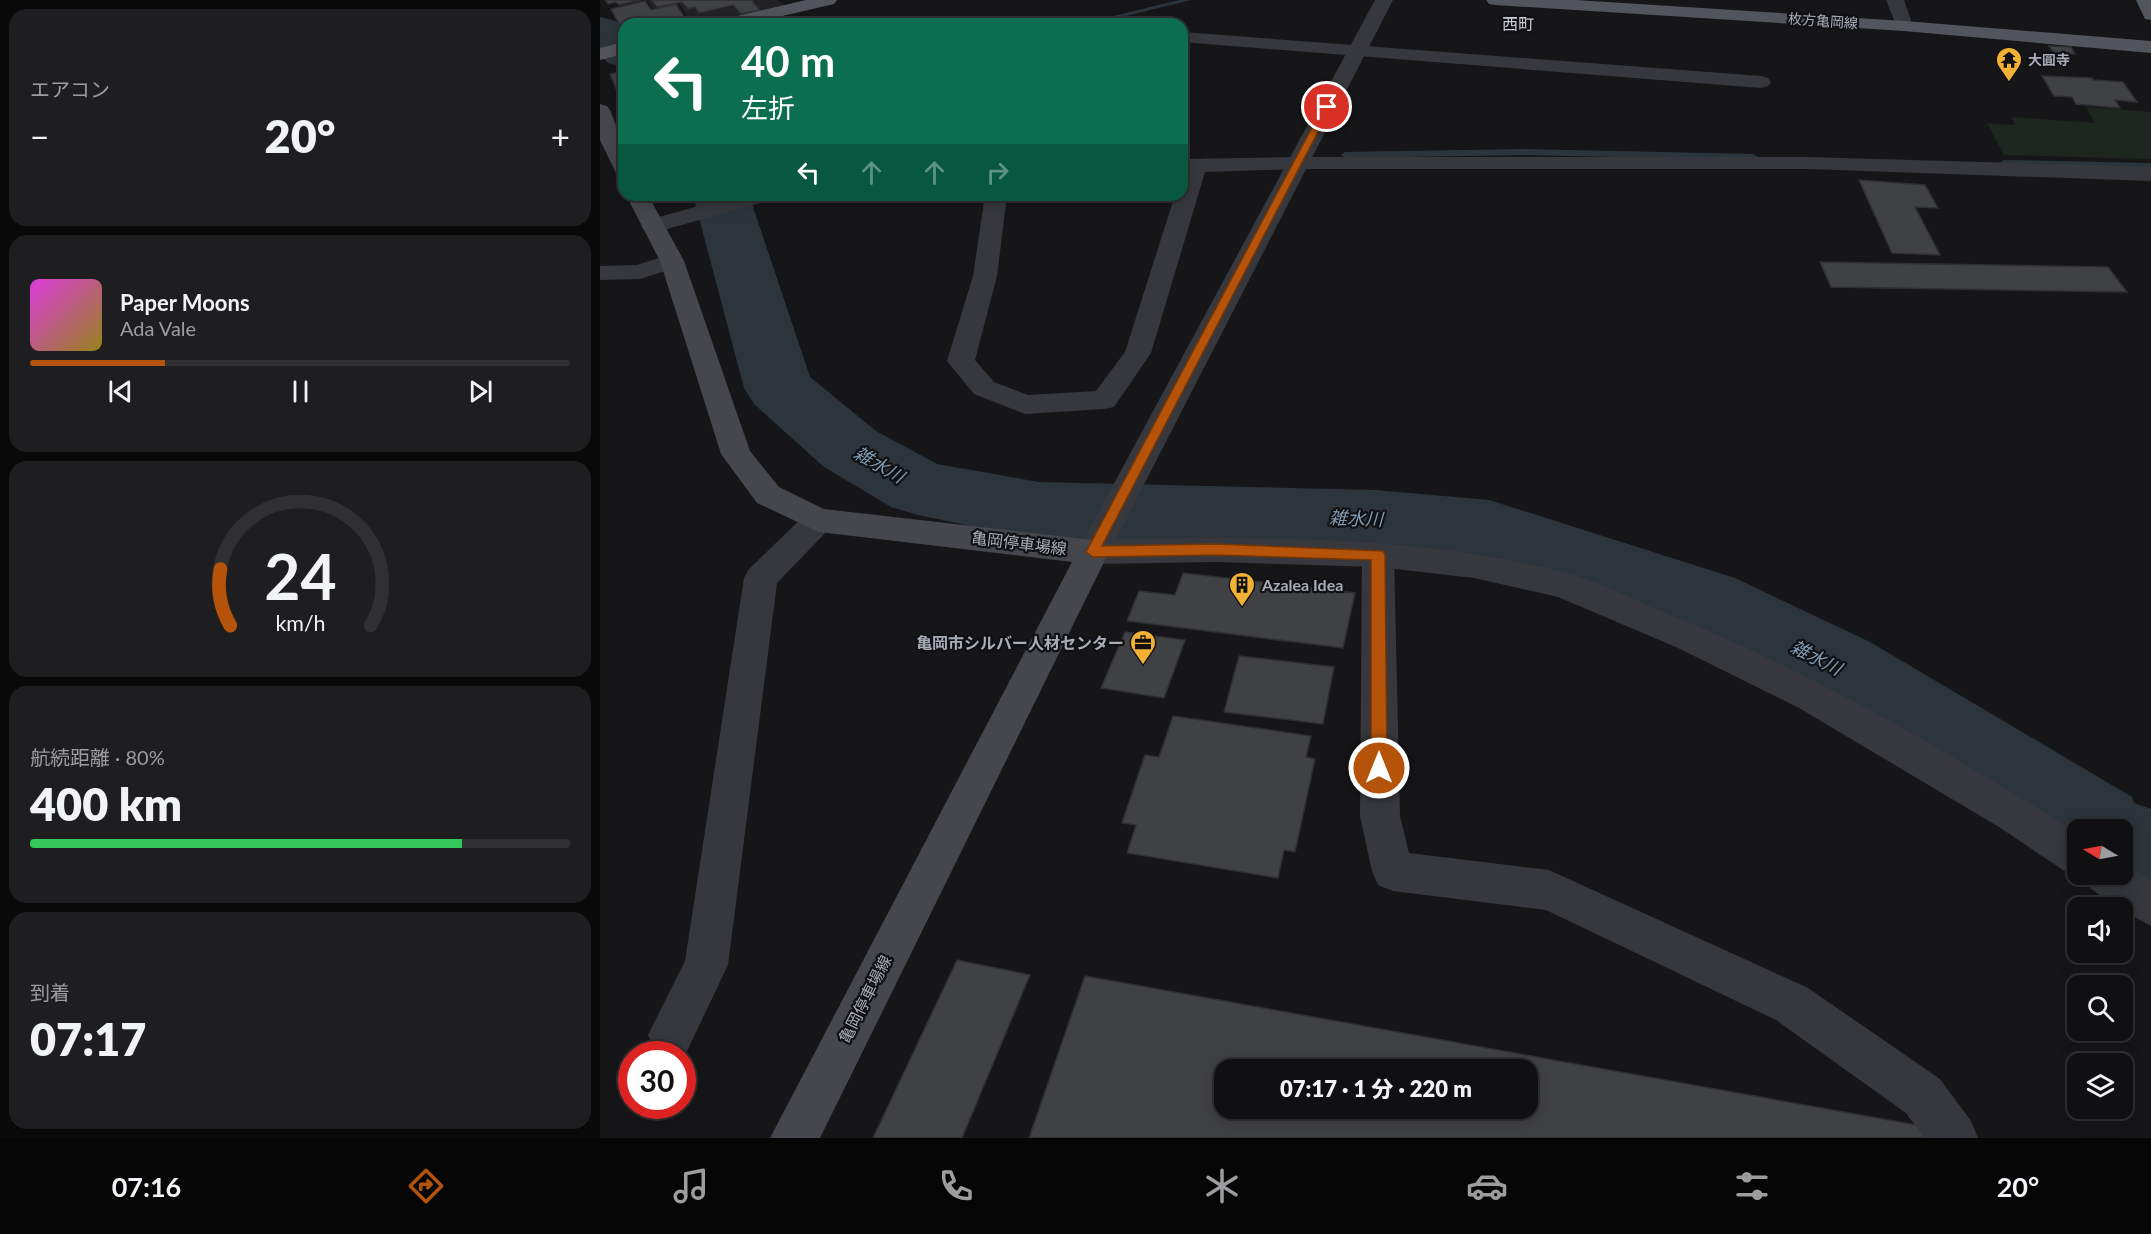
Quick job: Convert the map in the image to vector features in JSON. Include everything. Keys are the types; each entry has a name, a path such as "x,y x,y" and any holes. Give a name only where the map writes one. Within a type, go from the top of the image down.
{"main road":[{"path":"752,18 828,0"},
{"name":"枚方亀岡線","path":"1495,0 1904,26 2151,47"},
{"path":"2145,0 2151,15"},
{"path":"603,53 618,49"},
{"path":"600,110 603,132 618,158"},
{"name":"亀岡停車場線","path":"640,201 672,261 736,454 768,495 819,520 1099,539 794,1138"}],"street":[{"path":"1384,0 1099,539 1216,549 1378,555 1474,565 1564,585 1688,637 1812,697 2013,814 2067,849"},
{"path":"1895,0 1904,26"},
{"path":"1188,37 1761,82"},
{"path":"1189,166 1297,163 1808,163 2151,174"},
{"path":"652,226 741,201"},
{"path":"995,201 985,276 961,361 984,388 1025,405 1104,400 1138,353 1179,201"},
{"path":"600,273 640,272 672,261"},
{"path":"671,1035 706,965 761,578 819,520"},
{"path":"1378,555 1380,816 1393,871 1549,890 1792,1004 1923,1096 1954,1138"},
{"path":"2121,885 2151,905"}],"shaded area":[{"path":"647,0 778,0 785,6 734,18 688,18 679,3 652,9"},
{"path":"2086,107 2151,112 2151,159 2004,155 1987,123 2015,125 2012,117 2095,123"}],"building":[{"path":"605,0 641,0 619,5 616,2 608,4"},
{"path":"651,0 751,0 760,10 741,14 733,5 699,13 695,7 688,9 682,2 657,7"},
{"path":"645,1 651,10 676,4 685,18 618,18 618,22 611,9"},
{"path":"2049,46 2071,47 2075,54 2054,53"},
{"path":"618,72 618,93 610,74"},
{"path":"2042,76 2123,82 2137,102 2115,100 2120,108 2076,104 2072,97 2054,96"},
{"path":"1859,180 1925,185 1938,208 1915,207 1940,255 1892,253"},
{"path":"1820,262 2108,267 2127,292 1831,287"},
{"name":"Azalea Idea","path":"1183,573 1355,593 1343,648 1127,621 1139,591 1175,595"},
{"path":"1125,632 1185,640 1164,698 1101,688"},
{"path":"1239,656 1334,667 1323,724 1224,712"},
{"path":"1173,716 1311,736 1306,757 1315,759 1295,852 1284,850 1278,878 1127,853 1136,825 1122,823 1145,755 1159,757"},
{"path":"957,960 1030,975 962,1138 873,1138"},
{"path":"1085,976 1933,1128 1937,1138 1029,1138"}],"waterway":[{"path":"1111,18 1188,0"},
{"name":"雑水川","path":"600,30 618,47"},
{"path":"1345,155 1521,152 1754,157"},
{"path":"2004,163 2151,166"},
{"name":"雑水川","path":"723,201 779,388 850,449 918,488 1039,511 1376,519 1489,529 1705,602 1838,668 2078,819"},
{"name":"雑水川","path":"2133,853 2151,864"}],"place":[{"name":"大圓寺","path":"2009,83"},
{"name":"Azalea Idea","path":"1242,608"},
{"name":"亀岡市シルバー人材センター","path":"1143,666"}],"district":[{"name":"西町","path":"1518,24"}],"route":[{"path":"1327,107 1093,552 1216,549 1378,555 1379,768"}]}
